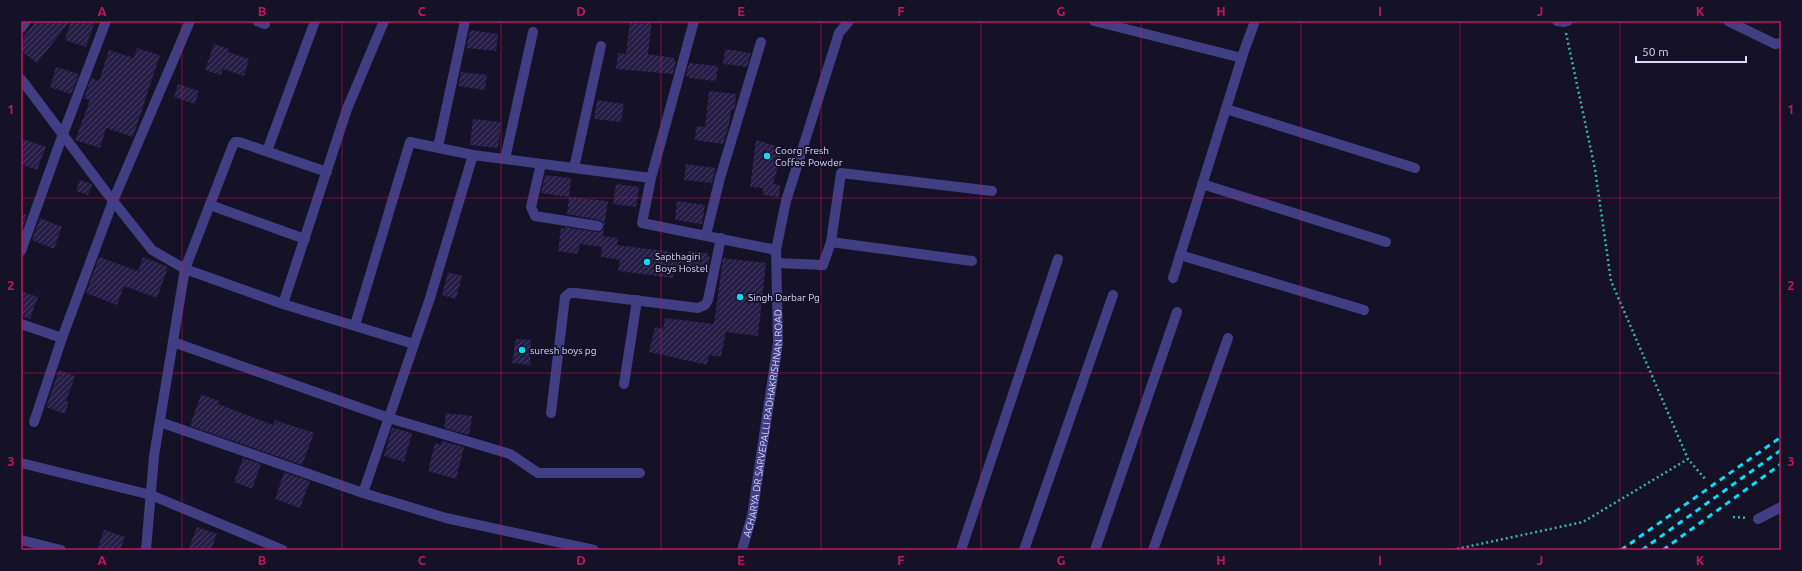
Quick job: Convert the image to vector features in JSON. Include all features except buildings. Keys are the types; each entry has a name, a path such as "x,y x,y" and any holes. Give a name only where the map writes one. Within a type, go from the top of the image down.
{"street":[{"path":"21,28 26,21"},
{"path":"21,251 106,21"},
{"path":"34,422 62,338 113,202 190,21"},
{"path":"267,151 315,21"},
{"path":"283,304 347,109 384,21"},
{"path":"438,147 465,21"},
{"path":"694,21 651,178 642,223 776,250"},
{"name":"ACHARYA DR SARVEPALLI RADHAKRISHNAN ROAD","path":"742,550 752,516 778,343 776,250 786,201 839,33 849,21"},
{"path":"1094,21 1242,58"},
{"path":"1173,278 1255,21"},
{"path":"1728,21 1775,44 1781,43"},
{"path":"505,159 533,32"},
{"path":"706,235 720,178 761,42"},
{"path":"574,168 601,46"},
{"path":"23,86 63,134 113,202 152,250 185,269 283,304 414,344"},
{"path":"1226,109 1415,168"},
{"path":"146,550 154,456 185,269 235,142 267,151 326,172"},
{"path":"355,325 410,142 473,155 651,178"},
{"path":"364,493 414,344 473,155"},
{"path":"541,164 531,207 535,216 598,226"},
{"path":"777,263 823,265 831,242 841,173 992,191"},
{"path":"1202,184 1386,242"},
{"path":"210,205 305,239"},
{"path":"551,413 565,297 576,293 698,308 705,305 708,300 721,238"},
{"path":"831,242 972,261"},
{"path":"1180,255 1364,310"},
{"path":"961,550 1058,259"},
{"path":"1024,550 1113,295"},
{"path":"624,384 637,300"},
{"path":"1095,550 1177,312"},
{"path":"21,324 62,338"},
{"path":"1152,550 1228,338"},
{"path":"173,342 389,418 510,454 538,473 640,473"},
{"path":"160,422 364,493 446,518 594,550"},
{"path":"21,463 151,495 283,550"},
{"path":"1758,519 1781,507"},
{"path":"21,540 61,550"}],"path":[{"path":"1563,21 1595,170 1611,281 1688,459 1706,480"},
{"path":"1452,550 1582,522 1688,459"}],"railway":[{"path":"1621,550 1781,437"},
{"path":"1642,550 1781,450"},
{"path":"1663,550 1781,464"}],"place":[{"name":"Coorg Fresh Coffee Powder","path":"767,156"},
{"name":"Sapthagiri Boys Hostel","path":"647,262"},
{"name":"Singh Darbar Pg","path":"740,297"},
{"name":"suresh boys pg","path":"522,350"}]}
